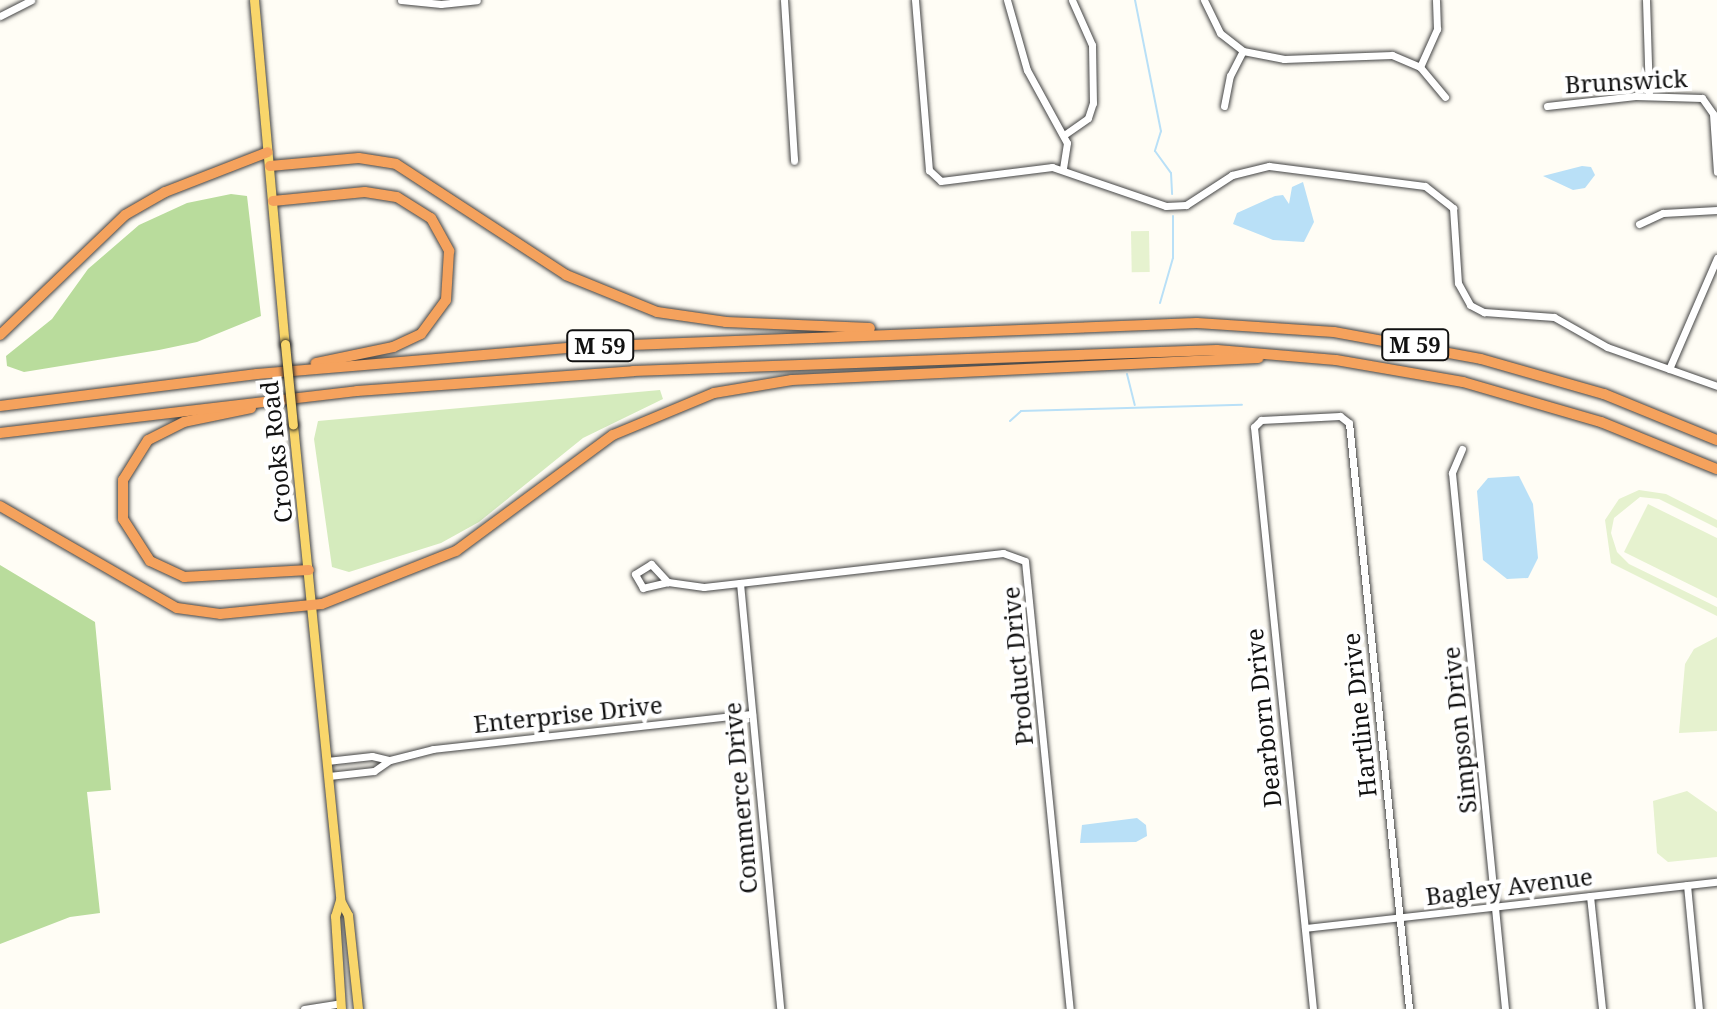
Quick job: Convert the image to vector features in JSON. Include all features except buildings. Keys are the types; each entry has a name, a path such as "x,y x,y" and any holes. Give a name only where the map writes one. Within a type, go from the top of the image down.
{"highway":[{"path":"0,335 125,215 165,192 268,152"},
{"path":"270,166 359,158 396,164 566,275 657,312 726,322 944,331"},
{"path":"257,374 404,344 434,321 451,282 442,234 424,211 406,200 365,192 273,201"},
{"name":"M 59","path":"0,406 257,374 579,347 1197,323 1357,335 1535,373 1717,440"},
{"name":"M 59","path":"0,433 310,396 777,364 1138,350 1310,357 1412,371 1526,398 1624,430 1717,469"},
{"path":"0,506 177,608 220,614 312,605 338,599 456,551 613,435 714,393 792,380 1310,357"},
{"path":"309,570 216,579 174,574 136,546 123,519 121,499 135,454 163,430 310,396"}],"main road":[{"name":"Crooks Road","path":"254,0 340,900 335,916 341,1006"},
{"name":"Crooks Road","path":"340,900 348,915 356,1009"},
{"path":"341,1006 356,1009"}],"street":[{"path":"0,16 31,0"},
{"path":"401,0 441,4 477,0"},
{"path":"784,0 794,161"},
{"path":"915,0 933,177 952,180 1063,168 1166,206 1186,205 1232,175 1269,166 1429,187 1446,198 1457,216 1458,283 1470,305 1484,312 1554,317 1599,343 1717,386"},
{"path":"1007,0 1027,70 1064,135 1069,151 1063,168"},
{"path":"1064,135 1088,118 1093,103 1092,45 1072,0"},
{"path":"1204,0 1220,33 1243,51 1284,59 1378,53 1420,67 1445,97"},
{"path":"1420,67 1437,29 1436,0"},
{"path":"1646,0 1649,95"},
{"path":"1224,106 1243,51"},
{"name":"Brunswick","path":"1547,106 1649,95 1706,100 1713,114 1717,172"},
{"path":"1639,224 1663,213 1717,210"},
{"path":"1669,369 1717,258"},
{"name":"Hartline Drive","path":"1255,424 1346,418 1409,1009"},
{"name":"Dearborn Drive","path":"1255,424 1313,1009"},
{"name":"Simpson Drive","path":"1462,449 1452,473 1505,1009"},
{"name":"Product Drive","path":"740,583 1003,553 1025,561 1070,1009"},
{"path":"668,582 643,588 635,574 651,564 668,582 685,588 740,583"},
{"name":"Commerce Drive","path":"740,583 780,1009"},
{"name":"Enterprise Drive","path":"329,776 374,771 390,760 458,746 752,714"},
{"name":"Enterprise Drive","path":"327,761 372,756 390,760"},
{"name":"Bagley Avenue","path":"1305,928 1717,882"},
{"path":"1687,885 1699,1009"},
{"path":"1590,896 1602,1009"},
{"path":"304,1009 341,1006"}],"green space":[{"path":"231,194 247,196 261,316 197,342 159,350 24,372 7,366 6,356 52,319 88,269 139,225 187,203"},
{"path":"1131,231 1149,231 1150,272 1132,272"},
{"path":"660,390 663,399 583,438 479,522 441,543 349,572 332,567 314,439 318,421"},
{"path":"1639,490 1666,494 1717,520 1717,528 1659,499 1640,497 1614,518 1611,533 1617,552 1629,564 1717,607 1717,616 1611,563 1605,520 1619,499"},
{"path":"1648,504 1717,538 1717,598 1624,552"},
{"path":"0,565 95,622 111,790 87,792 100,913 70,917 0,944"},
{"path":"1717,637 1717,731 1679,733 1685,664 1694,649"},
{"path":"1687,791 1717,812 1717,857 1668,862 1657,853 1653,801"}],"water":[{"path":"1582,166 1591,167 1595,175 1585,188 1573,190 1543,176"},
{"path":"1303,182 1314,222 1304,242 1273,240 1233,224 1237,213 1275,196 1283,195 1289,204 1292,187"},
{"path":"1519,476 1533,504 1538,558 1528,578 1507,579 1483,560 1477,491 1488,478"},
{"path":"1137,818 1146,825 1147,836 1136,842 1080,843 1082,825"}],"waterway":[{"path":"1135,0 1161,131 1155,151 1171,173 1172,194"},
{"path":"1160,303 1173,258 1173,216"},
{"path":"1127,374 1135,405"},
{"path":"1010,421 1021,411 1242,405"}]}
